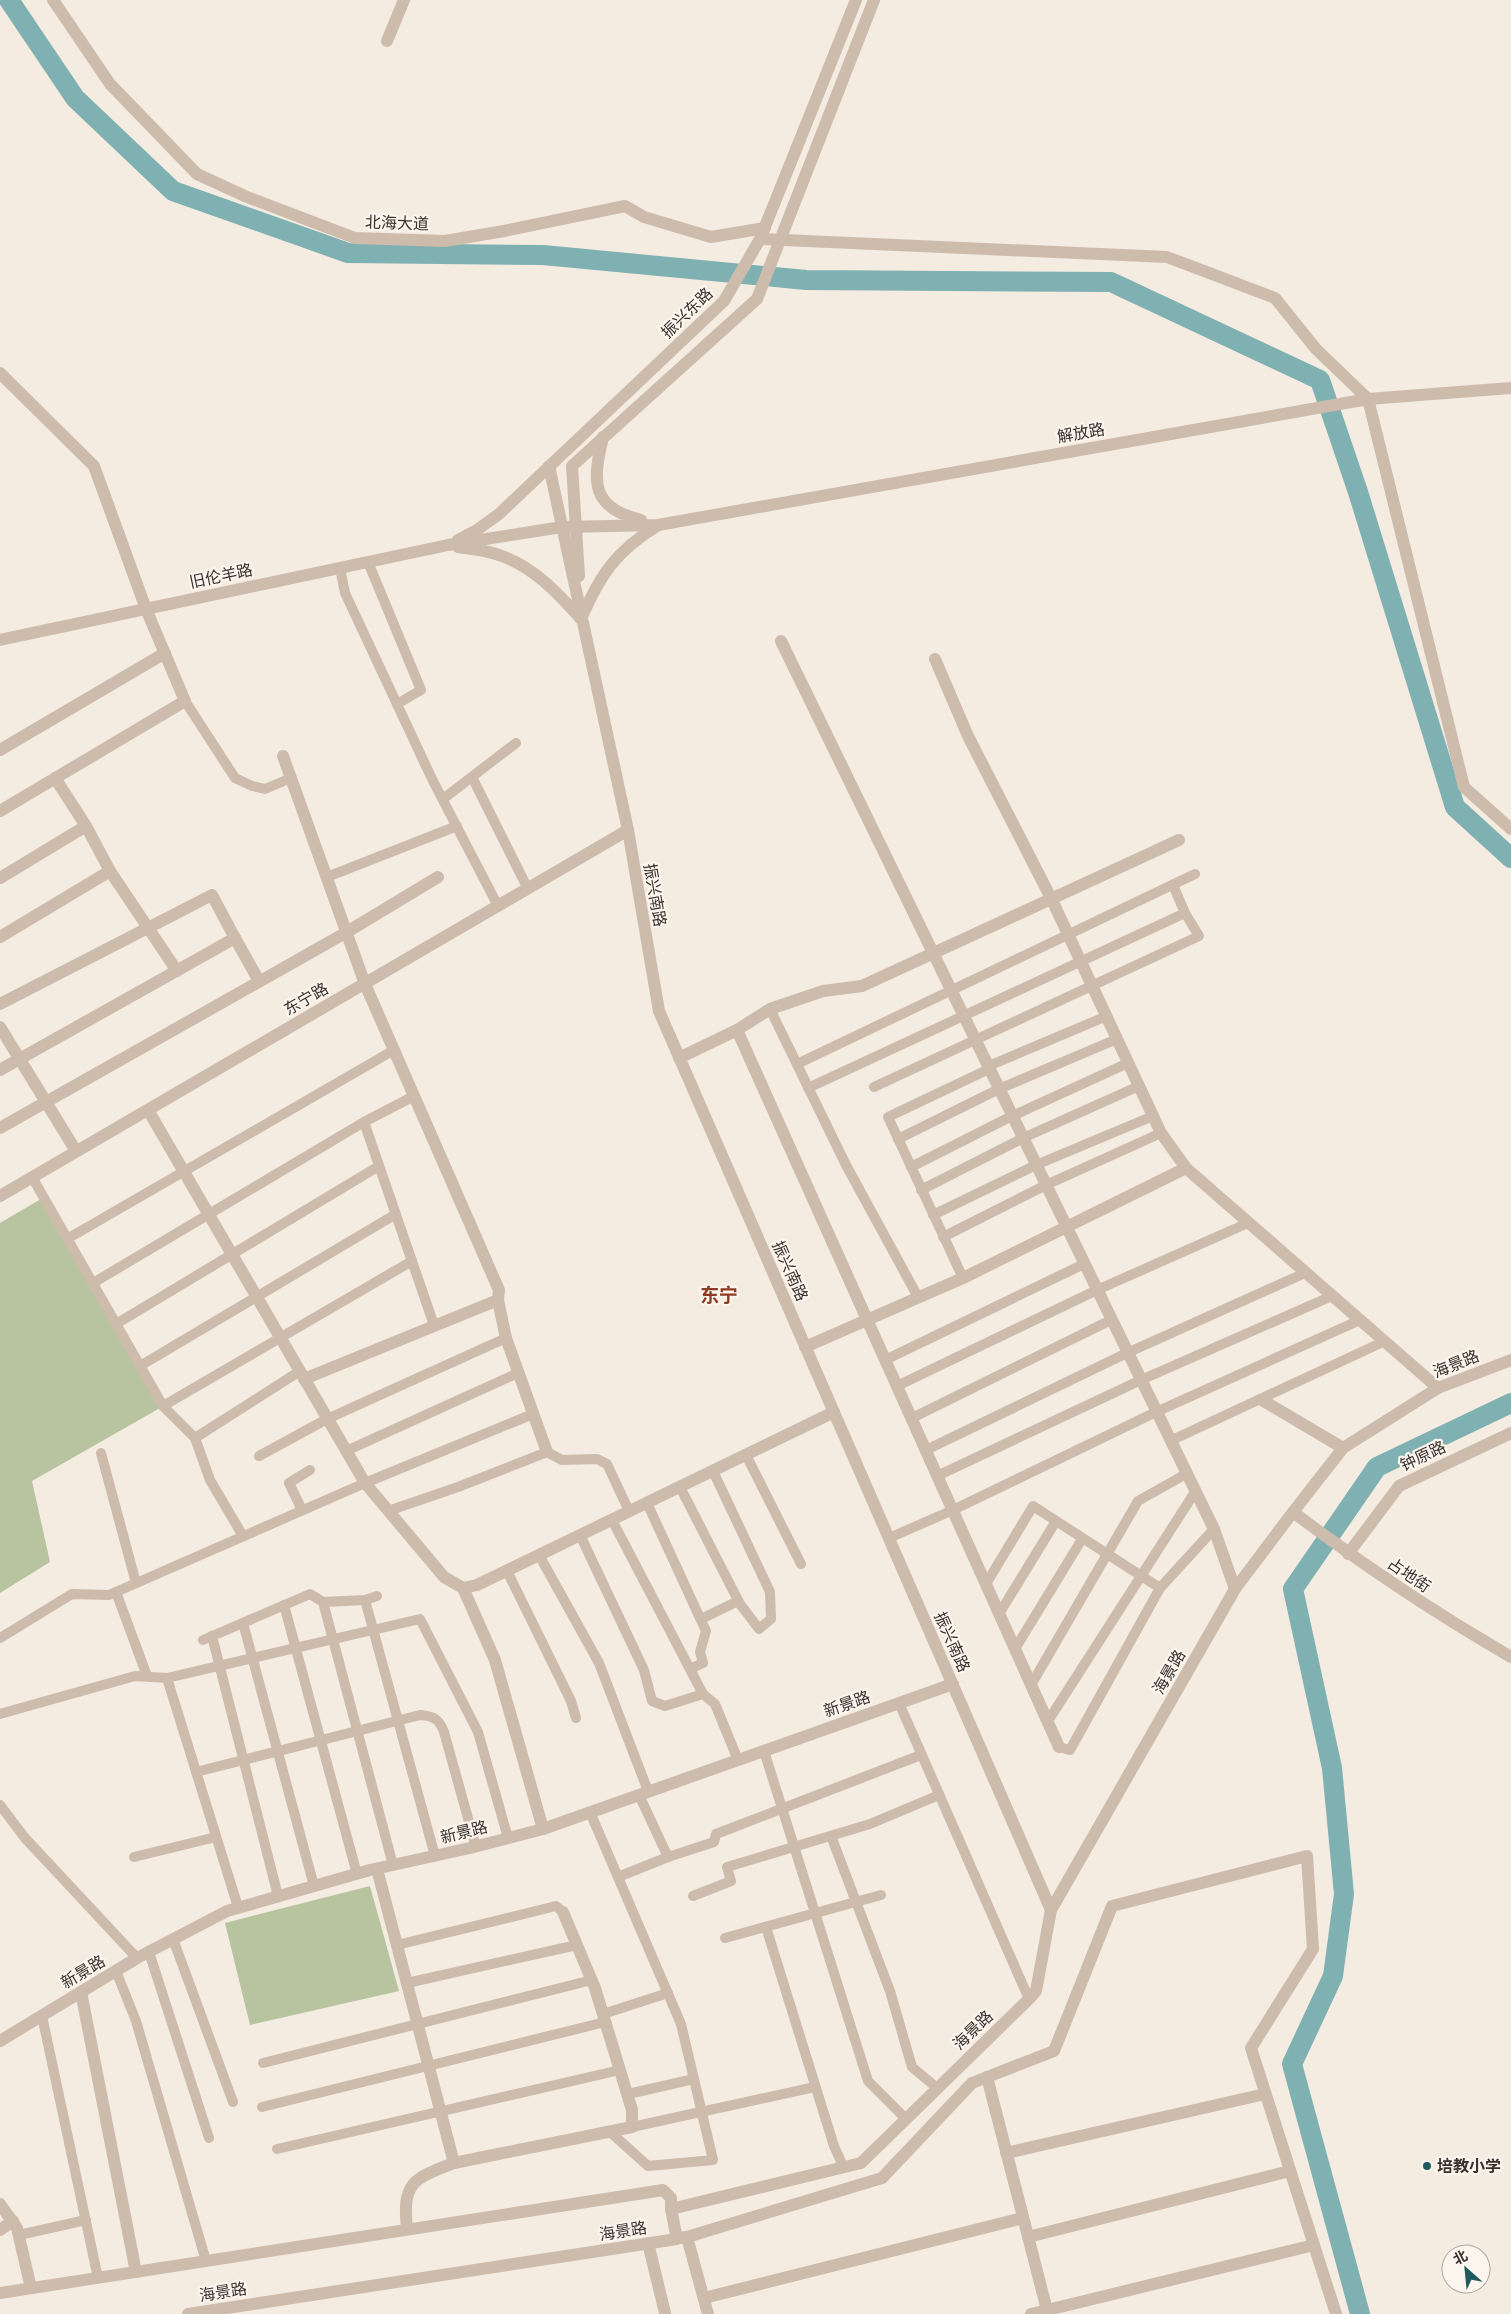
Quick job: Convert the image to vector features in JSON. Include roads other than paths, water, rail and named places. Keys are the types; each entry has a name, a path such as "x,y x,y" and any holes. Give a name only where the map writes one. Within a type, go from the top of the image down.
{"street":[{"name":"北海大道","path":"53,0 110,84 197,174 247,197 355,238 445,241 625,206 644,217 711,237 762,234 779,240 1167,257 1275,298 1316,349 1368,399"},
{"path":"387,41 404,0"},
{"name":"振兴东路","path":"448,545 477,530 499,514 724,301 762,234 856,0"},
{"path":"581,619 572,466 757,299 874,0"},
{"path":"0,372 94,466 146,609 185,701 0,811"},
{"name":"解放路","path":"658,525 1368,399 1511,388"},
{"path":"1368,399 1464,786 1511,829"},
{"path":"603,437 597,462 596,480 602,497 610,508 620,515 658,525"},
{"path":"548,466 581,619"},
{"path":"448,545 562,527 658,525"},
{"path":"581,619 593,592 611,564 633,540 658,525"},
{"path":"448,545 496,554 518,563 558,593 581,619"},
{"name":"旧伦羊路","path":"0,640 448,545"},
{"name":"振兴南路","path":"581,619 628,830 659,1011 1051,1910"},
{"path":"781,642 1214,1529 1235,1588"},
{"path":"0,750 165,653"},
{"path":"935,659 968,736 1052,900 1161,1133 1186,1168 1438,1388"},
{"path":"283,756 365,984 499,1290 498,1300 506,1338 547,1452"},
{"path":"56,778 86,826 110,871 177,971"},
{"path":"0,878 86,826"},
{"name":"东宁路","path":"0,1196 628,830"},
{"path":"679,1058 737,1030 770,1009 824,991 862,986 1179,840"},
{"path":"0,937 110,871"},
{"path":"0,1128 346,932 438,877"},
{"path":"0,1004 212,895 259,981"},
{"path":"0,1070 235,938"},
{"path":"0,1027 76,1152"},
{"path":"737,1030 1059,1747"},
{"path":"148,1110 365,1483 444,1577 463,1588 495,1660 543,1829"},
{"path":"805,1347 962,1278 1186,1168"},
{"path":"302,1375 498,1300"},
{"name":"海景路","path":"671,2210 861,2163 1029,1998 1036,1990 1051,1910 1235,1588 1343,1448 1438,1388 1511,1360"},
{"path":"1262,1400 1343,1448"},
{"path":"463,1588 477,1585 507,1571 834,1412"},
{"name":"钟原路","path":"1348,1554 1399,1486 1511,1433"},
{"name":"占地街","path":"1293,1512 1348,1554 1436,1613 1511,1657"},
{"name":"新景路","path":"0,2041 137,1958 238,1908 357,1874 476,1847 543,1829 952,1684"},
{"name":"海景路","path":"188,2314 215,2312 682,2238 882,2178 972,2083 1054,2051 1112,1906 1307,1856 1312,1949 1251,2048 1266,2094"},
{"path":"377,1869 454,2163"},
{"path":"407,2229 404,2205 411,2185 430,2172 454,2163 632,2127 632,2110 628,2094 592,1980 563,1912"},
{"path":"81,1992 136,2272"},
{"path":"986,2077 1047,2312"},
{"path":"1006,2153 1266,2094 1336,2314"},
{"path":"1028,2237 1290,2171"},
{"path":"0,2293 662,2190 671,2198 671,2210 704,2298 708,2314"},
{"path":"0,2204 13,2221 19,2235 31,2288"},
{"path":"704,2298 1023,2218"},
{"path":"0,2230 13,2221"},
{"path":"648,2243 663,2314"},
{"path":"1031,2314 1047,2312 1314,2245"}],"lane":[{"path":"368,562 422,690 397,704"},
{"path":"340,568 345,593 443,799 498,906"},
{"path":"185,701 235,778 252,786 265,789 291,778"},
{"path":"443,799 516,743"},
{"path":"472,777 528,889"},
{"path":"327,877 457,826"},
{"path":"797,1064 1194,874"},
{"path":"874,1087 1093,987 1199,936 1185,913 1173,885"},
{"path":"808,1088 1185,913"},
{"path":"770,1009 846,1165 918,1297"},
{"path":"962,1278 888,1117 989,1069 991,1065 1106,1016"},
{"path":"898,1139 999,1089 1117,1039"},
{"path":"67,1239 394,1050"},
{"path":"911,1167 1012,1116 1128,1063"},
{"path":"921,1190 1023,1138 1139,1086"},
{"path":"93,1283 364,1122 414,1096"},
{"path":"933,1215 1036,1165 1153,1116"},
{"path":"364,1122 434,1326"},
{"path":"943,1237 1046,1185 1161,1133"},
{"path":"116,1324 379,1166"},
{"path":"32,1177 163,1406 195,1438 210,1480 243,1536"},
{"path":"140,1366 396,1214"},
{"path":"897,1386 1097,1290 1248,1223"},
{"path":"163,1406 412,1262"},
{"path":"885,1360 1084,1264"},
{"path":"926,1450 1128,1353 1305,1273"},
{"path":"938,1476 1140,1380 1332,1296"},
{"path":"912,1418 1111,1320"},
{"path":"889,1538 953,1510 1156,1412 1360,1320"},
{"path":"259,1456 327,1419 506,1338"},
{"path":"1170,1441 1262,1400 1385,1341"},
{"path":"346,1451 518,1373"},
{"path":"195,1438 302,1375"},
{"path":"0,1638 72,1594 109,1595 365,1483 533,1414"},
{"path":"388,1510 458,1488 547,1452 562,1460 597,1459 607,1464 629,1512"},
{"path":"101,1453 136,1583"},
{"path":"746,1455 801,1564"},
{"path":"302,1510 289,1483 310,1470"},
{"path":"680,1487 738,1601 759,1629 771,1619 770,1592 713,1471"},
{"path":"1032,1686 1138,1501 1186,1474"},
{"path":"1048,1721 1195,1492"},
{"path":"647,1503 706,1631 700,1652 703,1662 690,1669"},
{"path":"986,1584 1033,1506 1160,1588"},
{"path":"612,1520 703,1694 715,1704 738,1760"},
{"path":"999,1614 1056,1521"},
{"path":"1059,1747 1070,1750 1160,1588 1214,1529"},
{"path":"580,1535 644,1670 652,1701 665,1706 703,1694"},
{"path":"1015,1649 1082,1539"},
{"path":"539,1555 599,1663 668,1857"},
{"path":"507,1571 571,1701 576,1718"},
{"path":"116,1592 147,1676"},
{"path":"278,1896 219,1666 208,1638 310,1594 323,1602 364,1600 377,1596"},
{"path":"364,1600 436,1856"},
{"path":"701,1619 738,1601"},
{"path":"323,1602 394,1866"},
{"path":"284,1605 357,1874"},
{"path":"0,1714 135,1676 168,1678 420,1619 478,1732 508,1838"},
{"path":"243,1623 314,1886"},
{"path":"168,1678 238,1908"},
{"path":"899,1703 1029,1998"},
{"path":"196,1772 420,1715 428,1716 440,1723 476,1847"},
{"path":"764,1750 868,2081 906,2119"},
{"path":"618,1877 668,1857 714,1842 716,1834 922,1755"},
{"path":"693,1896 731,1881 728,1867 870,1824 939,1795"},
{"path":"0,1805 25,1838 137,1958"},
{"path":"590,1812 681,2024 713,2160 648,2166 609,2132"},
{"path":"831,1836 890,1991 912,2067 937,2088"},
{"path":"134,1858 216,1837"},
{"path":"725,1938 881,1895"},
{"path":"397,1945 556,1906 563,1912"},
{"path":"766,1926 834,2146 844,2168"},
{"path":"173,1939 233,2102"},
{"path":"407,1983 577,1945"},
{"path":"149,1952 209,2138"},
{"path":"116,1971 136,2021 206,2261"},
{"path":"263,2063 592,1980"},
{"path":"262,2107 429,2066 604,2018 668,1993"},
{"path":"42,2016 98,2278"},
{"path":"277,2149 620,2070"},
{"path":"628,2094 694,2079"},
{"path":"632,2127 815,2087"},
{"path":"19,2235 86,2220"}],"waterway":[{"path":"9,0 75,98 173,191 348,253 543,255 806,280 1111,282 1320,380 1358,492 1455,807 1511,858"},
{"path":"1360,2314 1292,2064 1333,1976 1344,1894 1332,1768 1293,1589 1377,1467 1511,1403"}],"place":[{"name":"培教小学","path":"1427,2166"}],"district":[{"name":"东宁","path":"719,1295"}]}
